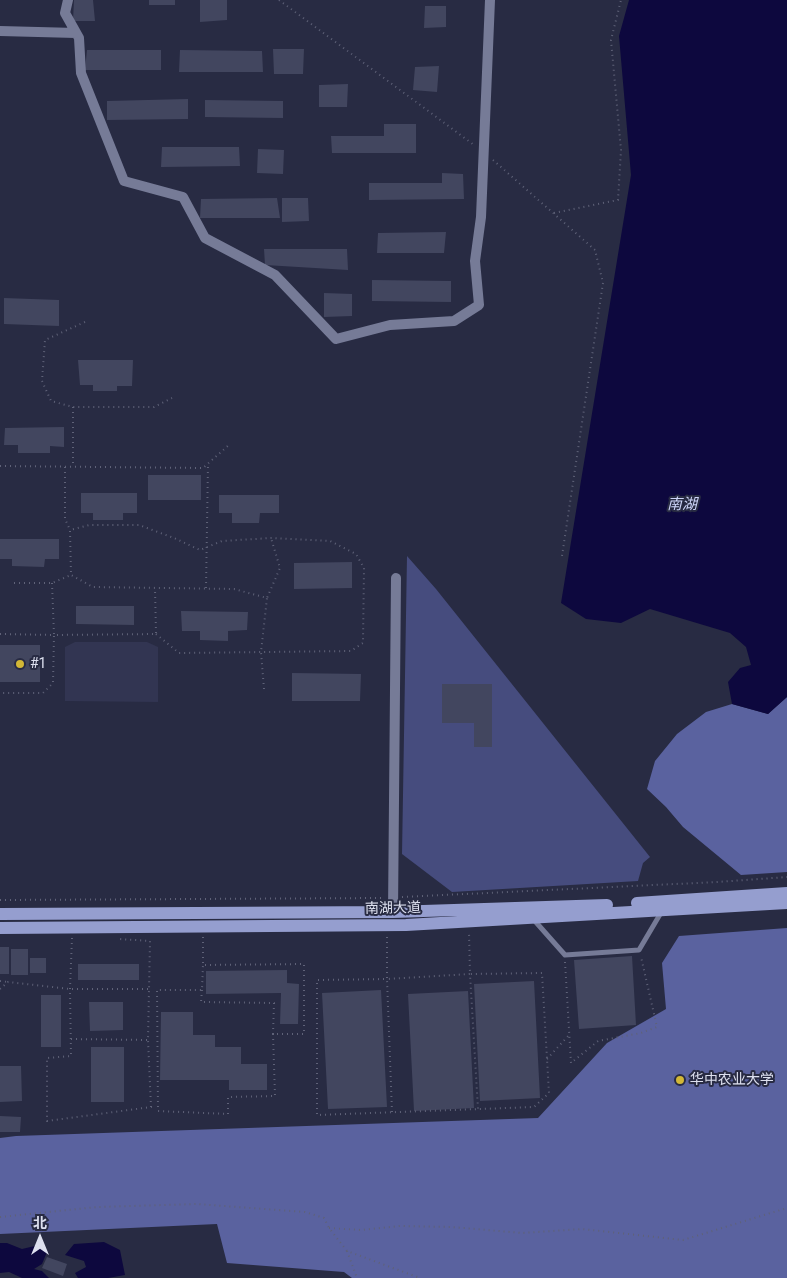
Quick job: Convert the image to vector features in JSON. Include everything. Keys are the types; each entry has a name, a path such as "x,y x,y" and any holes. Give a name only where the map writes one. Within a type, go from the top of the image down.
{"main road":[{"name":"南湖大道","path":"0,914 393,912 611,905 787,893"},
{"name":"南湖大道","path":"0,928 387,925 787,903"}],"street":[{"path":"68,0 65,13 79,38 81,73 124,181 183,197 205,238 275,275 336,340 390,325 454,321 480,305 475,261 481,217 490,0"},
{"path":"0,31 76,33"},
{"path":"393,912 396,578"}],"lane":[{"path":"532,917 565,955 639,950 663,910"}],"path":[{"path":"280,0 484,152 595,250 603,283 562,556"},
{"path":"554,214 618,200 621,150 611,40 622,0"},
{"path":"85,322 45,340 42,380 51,401 73,406 154,406 172,398"},
{"path":"73,406 73,467"},
{"path":"0,466 203,468 230,444"},
{"path":"206,589 208,463"},
{"path":"65,467 65,519 70,530 71,575"},
{"path":"0,634 156,634 179,653 351,651 363,643 364,568 356,554 330,541 271,538 222,541 200,550 139,525 89,525 70,530"},
{"path":"264,689 261,652 266,598 280,568 271,538"},
{"path":"14,583 52,583 71,575"},
{"path":"71,575 93,587 234,589 266,598"},
{"path":"0,693 43,693 53,683 52,583"},
{"path":"155,588 156,634"},
{"path":"468,921 478,1109"},
{"path":"387,925 392,1112"},
{"path":"202,990 157,990 158,1111 228,1114 228,1096 275,1096 274,1003 201,1002 202,990 203,965 203,930"},
{"path":"72,937 70,989 71,1056 47,1058 47,1121 151,1106 148,1040 150,941 111,939"},
{"path":"565,955 571,1063 598,1041 657,1027 639,950"},
{"path":"203,965 304,964 304,1034 273,1034"},
{"path":"542,973 549,1093 534,1107 317,1115 317,980 387,979 470,974 542,973"},
{"path":"0,981 70,989 149,989"},
{"path":"0,990 8,982"},
{"path":"547,1059 570,1034"},
{"path":"71,1039 148,1040"},
{"path":"0,1217 97,1207 197,1204 305,1212 324,1218 329,1228 347,1251 357,1278"},
{"path":"329,1228 361,1230 400,1226 452,1227 522,1233 582,1230 683,1240 787,1208"},
{"path":"347,1251 420,1278"}],"shaded area":[{"path":"407,556 436,589 650,857 643,863 638,881 452,892 402,854"},
{"path":"75,642 147,642 158,647 158,702 65,701 65,647"},
{"path":"787,697 787,872 741,875 683,827 647,789 655,761 677,734 706,712 732,704 768,714"},
{"name":"华中农业大学","path":"787,928 787,1278 352,1278 344,1272 227,1263 217,1224 0,1234 0,1138 538,1118 607,1043 666,1009 662,963 679,936"}],"water":[{"name":"南湖","path":"629,0 787,0 787,697 768,714 732,704 728,682 740,668 751,665 746,647 730,633 650,609 621,623 586,619 561,603 631,175 619,36"},
{"path":"104,1242 120,1250 125,1275 108,1278 78,1278 75,1273 86,1267 84,1261 65,1255 74,1244"},
{"path":"0,1243 7,1243 22,1249 39,1245 47,1252 42,1264 34,1269 42,1271 49,1278 22,1278 9,1272 0,1273"}],"building":[{"path":"74,0 93,0 95,21 73,21"},
{"path":"149,0 175,0 175,5 149,5"},
{"path":"200,0 227,0 227,20 200,22"},
{"path":"425,6 446,6 446,27 424,28"},
{"path":"273,49 304,49 303,74 274,74"},
{"path":"87,50 161,50 161,70 85,70"},
{"path":"180,50 262,51 263,72 179,72"},
{"path":"439,66 437,92 413,90 415,67"},
{"path":"348,84 347,107 319,107 319,85"},
{"path":"188,99 188,119 107,120 107,101"},
{"path":"205,100 283,101 283,118 205,117"},
{"path":"384,124 416,124 416,153 332,153 331,136 384,136"},
{"path":"162,147 239,147 240,166 161,167"},
{"path":"258,149 284,150 283,174 257,173"},
{"path":"442,173 463,174 464,199 369,200 369,183 442,183"},
{"path":"277,198 280,218 200,218 201,199"},
{"path":"282,198 308,198 309,221 282,222"},
{"path":"446,232 444,253 377,253 378,233"},
{"path":"264,249 347,249 348,270 265,265"},
{"path":"372,280 451,281 451,302 372,301"},
{"path":"324,293 352,294 352,316 324,317"},
{"path":"4,298 59,300 59,326 4,324"},
{"path":"78,360 133,360 132,386 117,386 117,391 93,391 93,385 80,385"},
{"path":"64,427 64,447 50,446 50,453 18,453 18,445 4,445 5,428"},
{"path":"148,475 201,475 201,500 148,500"},
{"path":"81,493 137,493 137,513 123,513 123,520 93,520 93,513 81,513"},
{"path":"219,495 279,495 279,513 260,513 259,523 232,523 232,513 219,513"},
{"path":"0,539 59,539 59,559 45,559 44,567 12,566 12,559 0,559"},
{"path":"352,562 352,588 294,589 294,563"},
{"path":"76,606 134,606 134,625 76,624"},
{"path":"181,611 248,612 247,630 228,631 228,641 200,640 200,631 182,631"},
{"name":"#1","path":"0,645 40,645 40,682 0,682"},
{"path":"292,673 361,674 360,701 292,701"},
{"path":"442,684 492,684 492,747 474,747 474,723 442,723"},
{"path":"0,947 9,947 9,974 0,974"},
{"path":"11,949 28,949 28,975 11,975"},
{"path":"632,956 636,1025 579,1029 574,960"},
{"path":"30,958 46,958 46,973 30,973"},
{"path":"78,964 139,964 139,980 78,980"},
{"path":"287,970 287,983 299,984 298,1024 280,1024 281,993 206,994 206,971"},
{"path":"534,981 540,1098 480,1101 474,984"},
{"path":"381,990 387,1107 328,1109 322,993"},
{"path":"468,991 474,1108 414,1111 408,994"},
{"path":"41,995 61,995 61,1047 41,1047"},
{"path":"89,1002 123,1002 123,1030 90,1031"},
{"path":"161,1012 193,1012 193,1035 215,1035 215,1047 241,1047 241,1064 267,1064 267,1090 229,1090 229,1080 160,1080"},
{"path":"91,1047 124,1047 124,1102 91,1102"},
{"path":"0,1066 21,1066 22,1101 0,1102"},
{"path":"0,1116 21,1117 20,1132 0,1132"},
{"path":"47,1257 67,1264 63,1276 42,1268"}],"place":[{"name":"#1","path":"20,664"},
{"name":"华中农业大学","path":"680,1080"}]}
